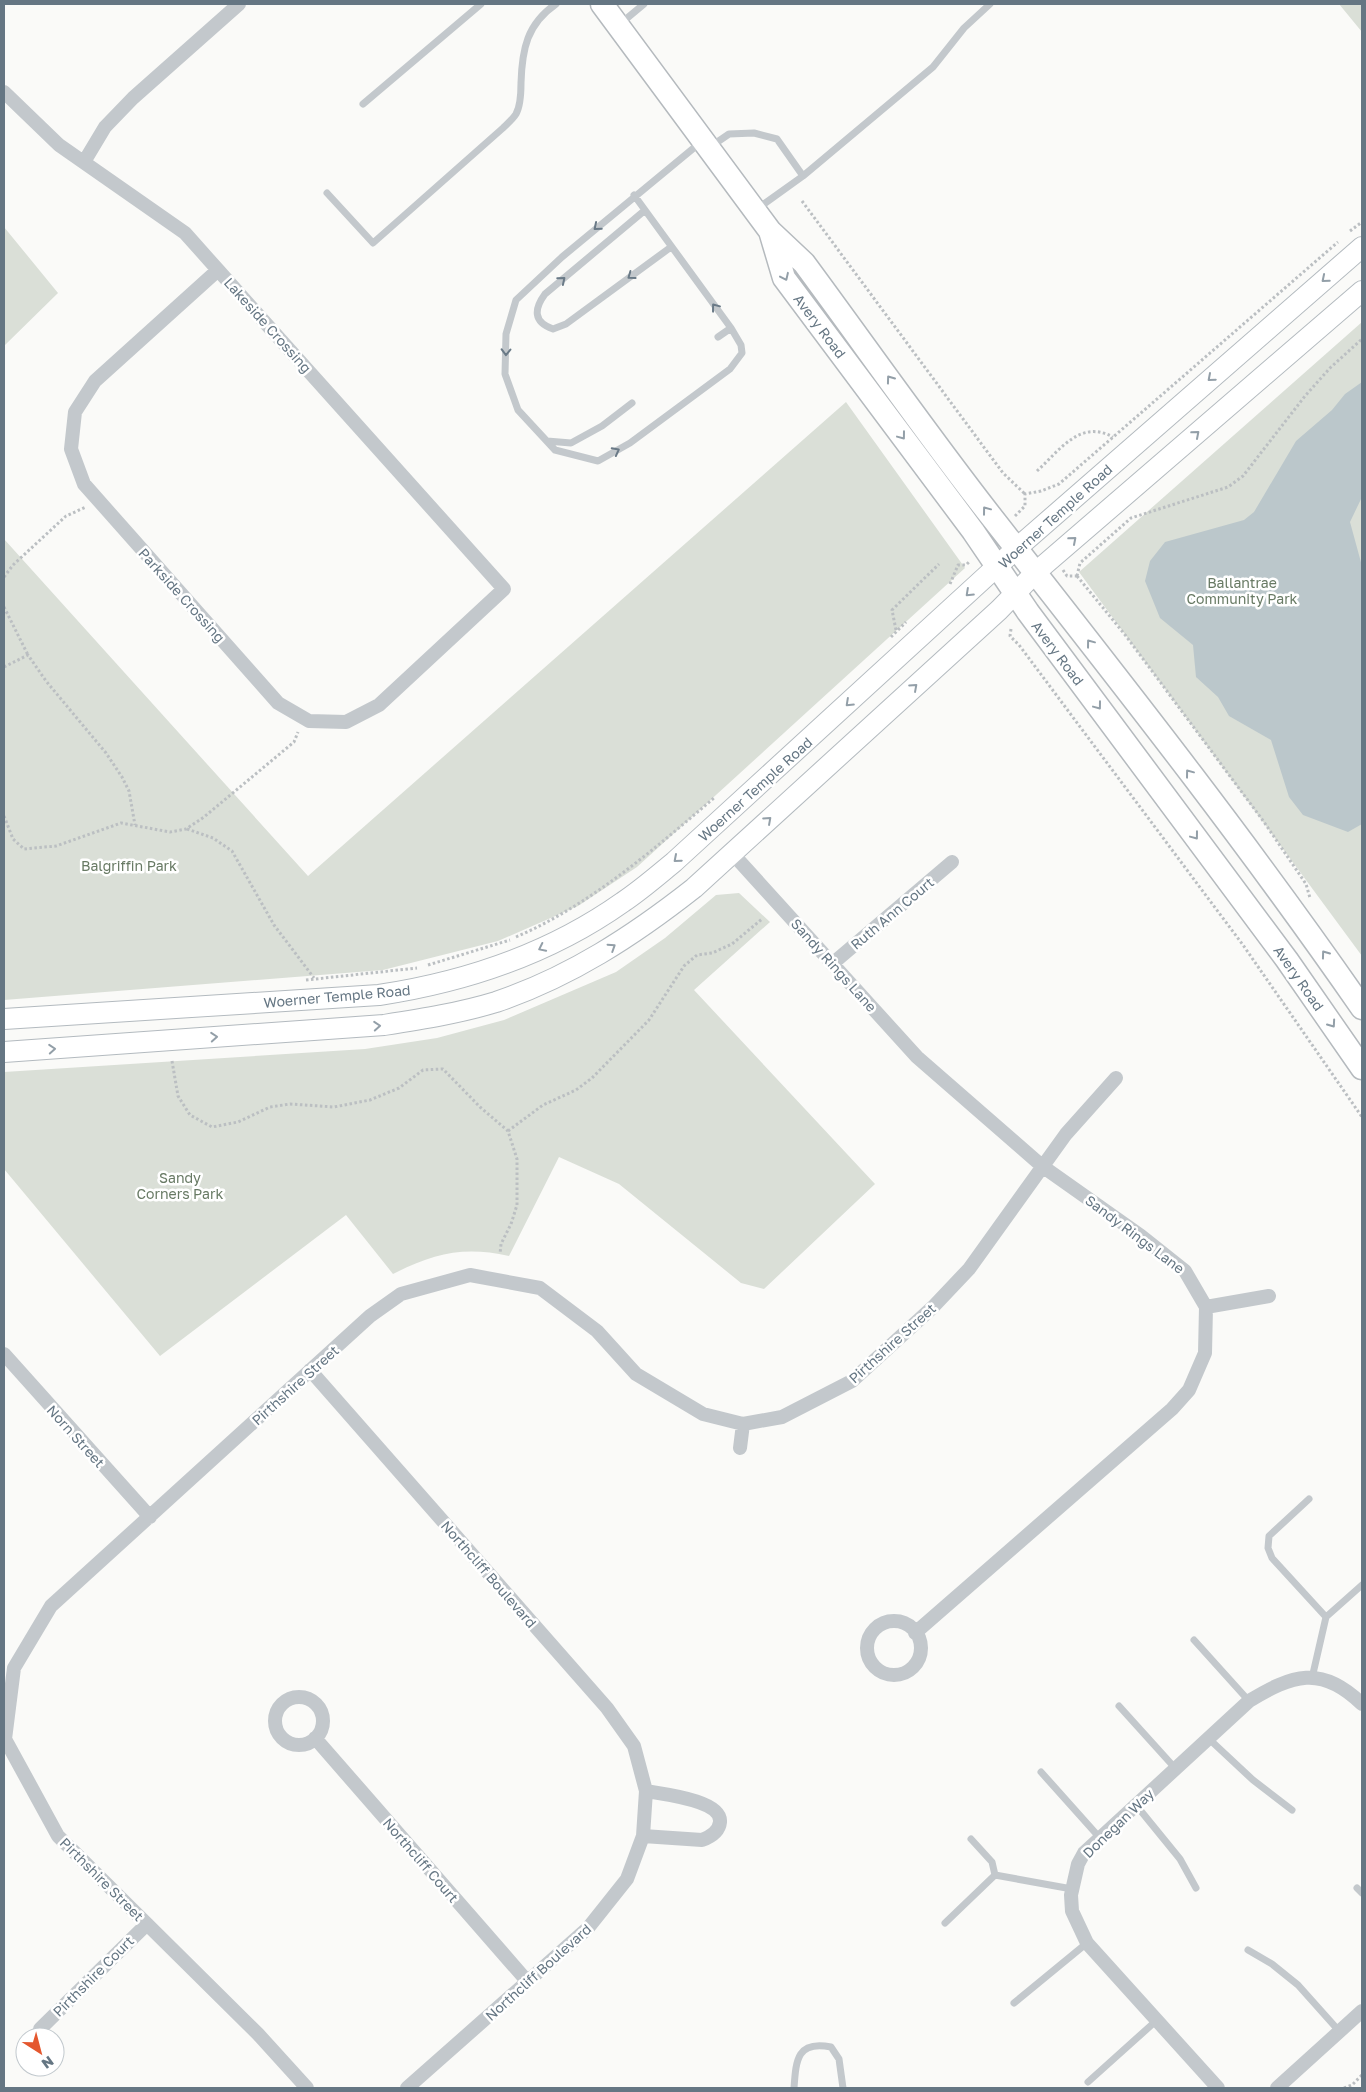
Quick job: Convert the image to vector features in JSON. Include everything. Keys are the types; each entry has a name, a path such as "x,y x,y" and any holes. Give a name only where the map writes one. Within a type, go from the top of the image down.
{"main road":[{"name":"Avery Road","path":"602,4 755,211 770,230 804,263 1002,529 1261,867 1362,1008"},
{"name":"Avery Road","path":"770,230 784,278 973,531 1015,594 1287,960 1362,1068"},
{"name":"Woerner Temple Road","path":"4,1019 379,994 414,990 468,976 536,951 582,928 623,902 674,862 1017,548 1362,247"},
{"name":"Woerner Temple Road","path":"4,1052 384,1025 433,1018 496,1002 550,981 600,954 651,922 694,888 1015,594 1036,572 1362,291"}],"street":[{"path":"84,162 105,127 133,98 239,4"},
{"name":"Lakeside Crossing","path":"4,92 59,145 185,234 504,590"},
{"name":"Parkside Crossing","path":"218,270 95,381 75,412 71,449 84,484 278,703 310,721 346,722 379,705 504,590"},
{"name":"Sandy Rings Lane","path":"732,853 917,1057 1042,1166 1141,1236 1185,1271 1206,1307"},
{"name":"Ruth Ann Court","path":"832,964 952,862"},
{"name":"Pirthshire Street","path":"307,2088 258,2034 58,1836 4,1740 14,1668 51,1606 370,1316 401,1294 470,1275 540,1288 597,1331 636,1374 703,1414 743,1424 782,1417 852,1381 933,1307 969,1269 1066,1134 1116,1078"},
{"path":"915,1633 1172,1409 1189,1390 1204,1353 1206,1307 1269,1296"},
{"name":"Norn Street","path":"4,1354 150,1517"},
{"name":"Northcliff Boulevard","path":"310,1370 607,1708 634,1746 646,1791 643,1836 627,1879 588,1928 407,2088"},
{"path":"740,1448 743,1424"},
{"name":"Donegan Way","path":"1218,2088 1088,1943 1072,1911 1072,1890 1078,1864 1084,1853 1248,1701 1278,1684 1300,1678 1312,1678 1339,1686 1362,1704"},
{"name":"Northcliff Court","path":"315,1738 527,1981"},
{"path":"643,1836 702,1840 711,1836 718,1829 721,1820 718,1812 709,1806 646,1791"},
{"name":"Pirthshire Court","path":"42,2027 146,1924"},
{"path":"1277,2088 1362,2011"}],"lane":[{"path":"363,104 481,4"},
{"path":"327,193 373,243 503,128 516,114 521,96 525,43 534,26 547,10 556,4"},
{"path":"618,25 644,4"},
{"path":"755,211 803,176 933,67 964,28 990,4"},
{"path":"634,195 644,212 731,328 742,345 742,353 730,369 630,443 598,461 555,450 518,410 505,374 506,334 516,300 562,257 634,195 706,144 729,134 754,132 776,139 803,176"},
{"path":"644,212 545,294 537,305 538,317 546,326 553,329 566,324 671,247"},
{"path":"718,338 731,328"},
{"path":"547,441 571,443 602,426 632,403"},
{"path":"1310,1499 1269,1536 1268,1548 1272,1558 1326,1617"},
{"path":"1312,1678 1326,1617 1362,1585"},
{"path":"1194,1640 1248,1701"},
{"path":"1119,1706 1176,1768"},
{"path":"1208,1738 1252,1780 1292,1810"},
{"path":"1041,1772 1100,1838"},
{"path":"1136,1805 1180,1858 1196,1888"},
{"path":"970,1839 992,1862 995,1875"},
{"path":"995,1875 1072,1890"},
{"path":"945,1923 995,1875"},
{"path":"1014,2003 1088,1943"},
{"path":"1248,1950 1272,1964 1298,1985 1340,2032"},
{"path":"1088,2082 1157,2020"},
{"path":"794,2088 795,2070 799,2056 806,2047 818,2044 832,2047 839,2059 843,2088"}],"path":[{"path":"802,201 1003,473 1025,494 1026,506 1002,529"},
{"path":"1348,233 1362,222"},
{"path":"1025,494 1041,491 1059,484 1341,239"},
{"path":"1314,904 1309,897 1306,884 1264,822 1126,636 1076,576 1080,563 1131,518 1228,487 1243,476 1305,396 1330,368 1362,339"},
{"path":"1037,471 1066,443 1083,432 1100,430 1113,437"},
{"path":"4,577 13,565 66,516 99,501"},
{"path":"949,585 958,565 966,565 984,548"},
{"path":"896,630 892,610 939,564"},
{"path":"4,607 28,655 122,776 129,791 136,825"},
{"path":"890,637 912,618"},
{"path":"1011,629 1010,636 1024,652 1243,945 1362,1117"},
{"path":"4,667 28,655"},
{"path":"4,816 13,839 24,849 56,846 121,823 170,832 186,829 204,817 294,742 304,718"},
{"path":"296,981 416,968 510,940 542,926 636,864 718,795"},
{"path":"186,829 213,838 232,852 274,925 314,978"},
{"path":"508,1131 543,1105 576,1090 592,1078 648,1020 684,966 696,955 712,953 732,944 762,919"},
{"path":"172,1061 178,1096 190,1115 212,1127 238,1122 270,1107 290,1104 334,1107 370,1100 400,1088 423,1070 444,1069 480,1107 508,1131 517,1160 517,1204 511,1224 501,1244 500,1254"},
{"path":"1344,2088 1352,2085 1362,2075"}],"green space":[{"path":"1339,4 1362,4 1362,32"},
{"path":"4,227 58,293 4,346"},
{"name":"Ballantrae Community Park","path":"1362,322 1362,956 1079,572"},
{"name":"Balgriffin Park","path":"846,402 965,568 637,867 578,906 498,941 383,970 4,1000 4,539 308,876"},
{"name":"Sandy Corners Park","path":"739,893 770,922 694,990 875,1184 764,1289 741,1283 619,1184 559,1157 509,1256 478,1252 449,1253 422,1261 393,1274 346,1215 160,1356 4,1169 4,1072 365,1049 437,1038 504,1020 616,972 665,938 716,895"}],"shaded area":[{"path":"1362,382 1362,497 1350,522 1362,566 1362,824 1348,832 1303,815 1289,797 1271,740 1229,716 1218,697 1196,677 1193,645 1160,618 1145,581 1150,561 1165,542 1244,520 1254,512 1296,441 1332,410 1345,394"}]}
